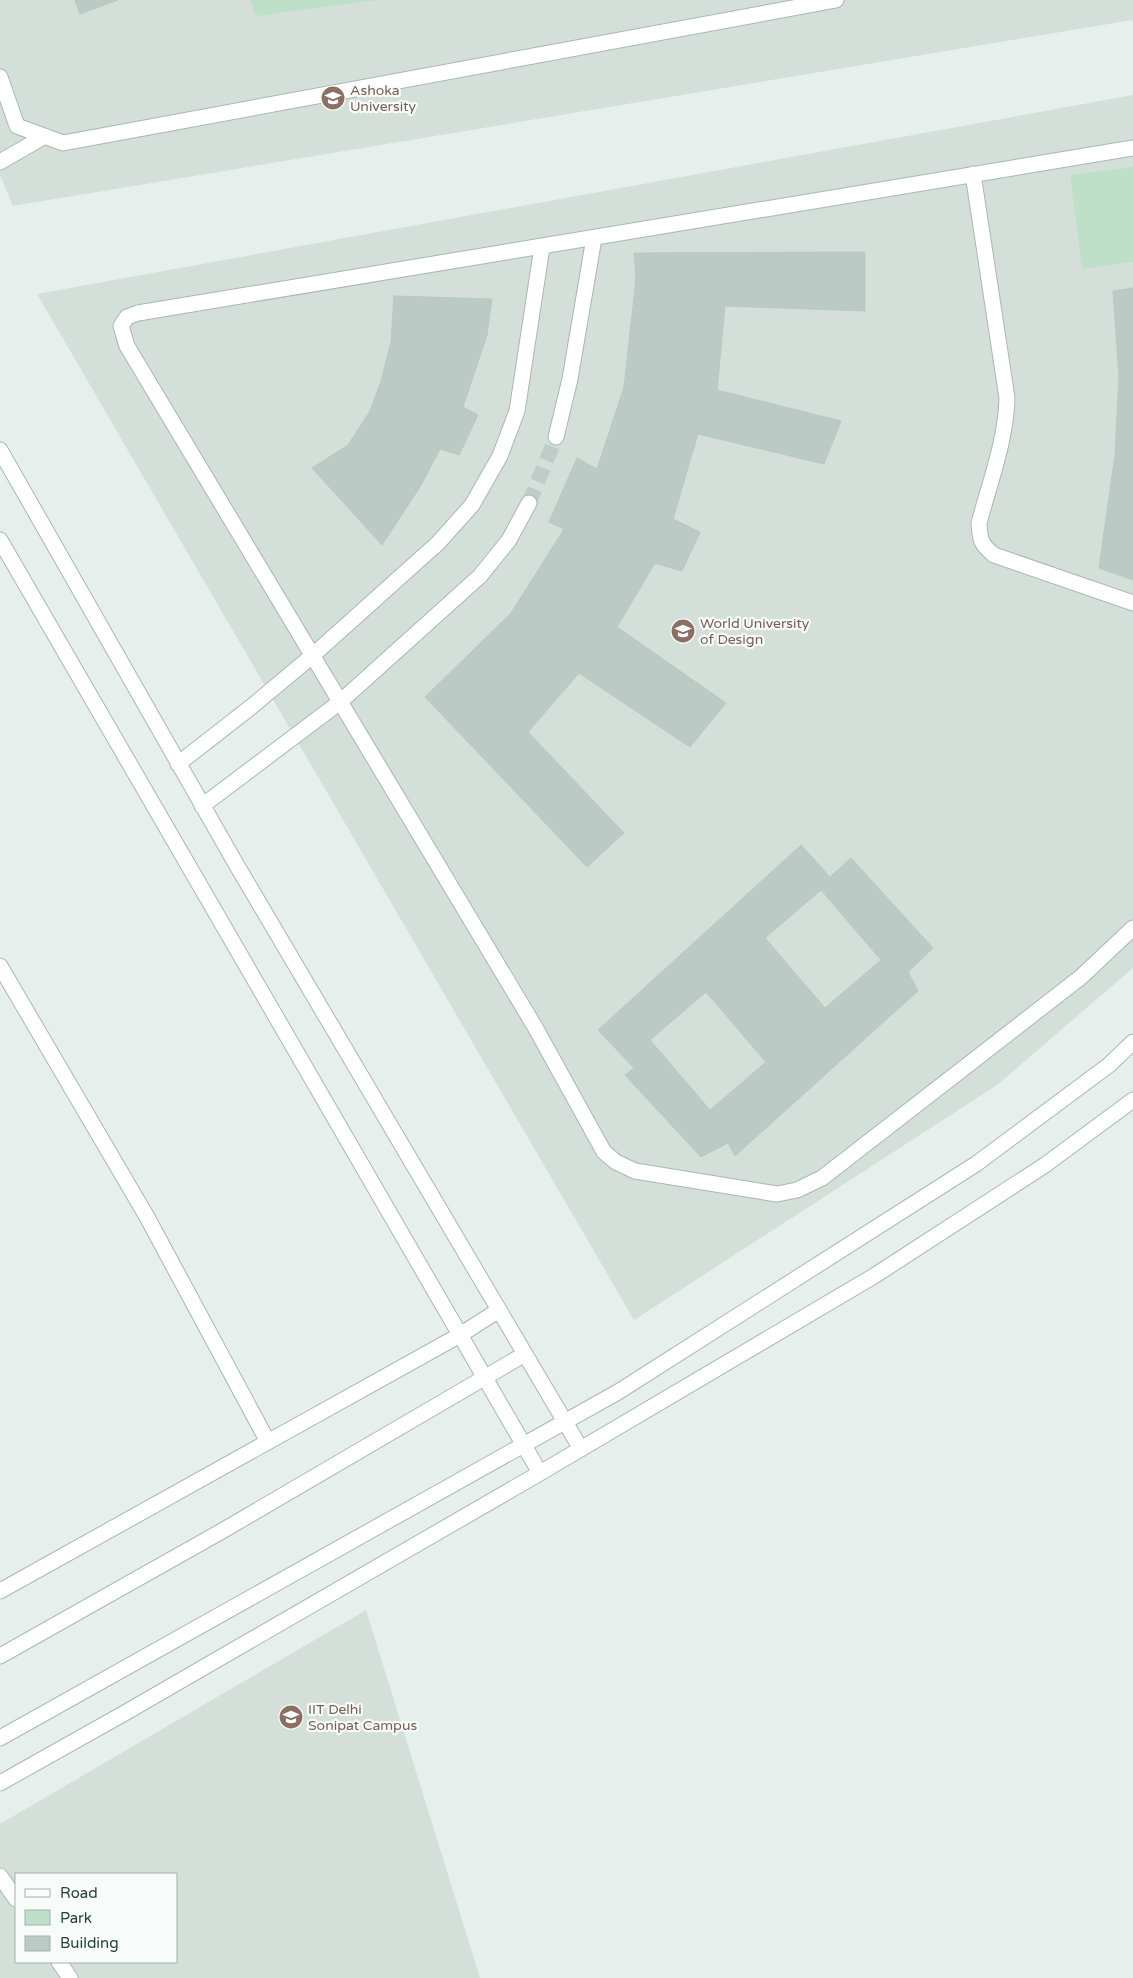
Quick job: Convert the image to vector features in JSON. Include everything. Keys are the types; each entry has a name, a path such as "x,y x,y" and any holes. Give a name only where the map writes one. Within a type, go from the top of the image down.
{"street":[{"path":"0,77 17,126 63,144 836,0"},
{"path":"0,162 45,136"},
{"path":"1133,148 138,313 127,317 121,326 127,346 535,1027 604,1152 616,1162 635,1171 777,1194 797,1190 822,1178 1081,977 1133,928"},
{"path":"974,174 1006,398 1003,432 979,523 980,538 984,547 994,555 1133,604"},
{"path":"556,437 570,379 594,238"},
{"path":"178,764 251,708 312,656 438,543 472,505 500,456 517,411 542,247"},
{"path":"0,450 202,806 581,1449"},
{"path":"202,806 340,702 480,576 509,540 529,503"},
{"path":"0,540 540,1473"},
{"path":"0,966 146,1217 268,1442"},
{"path":"0,1738 618,1392 976,1164 1108,1065 1133,1042"},
{"path":"0,1783 540,1473 874,1276 1046,1165 1133,1100"},
{"path":"0,1591 460,1335 499,1310"},
{"path":"0,1656 213,1536 525,1354"},
{"path":"0,1876 9,1895"},
{"path":"60,1963 70,1978"}],"shaded area":[{"name":"Ashoka University","path":"0,0 1133,0 1133,20 13,206 0,175"},
{"name":"World University of Design","path":"1133,95 1133,968 997,1085 634,1320 37,294"},
{"name":"IIT Delhi Sonipat Campus","path":"366,1610 480,1978 0,1978 0,1824"}],"green space":[{"path":"250,0 377,0 256,16"},
{"path":"1133,167 1133,262 1082,269 1070,175"}],"building":[{"path":"75,0 118,0 80,14"},
{"path":"865,252 865,311 725,306 717,390 841,421 824,464 698,434 673,519 700,532 682,571 655,563 617,627 726,703 690,747 579,673 528,732 624,833 587,867 425,697 511,613 564,529 549,522 577,458 597,469 624,387 636,279 634,253"},
{"path":"1133,288 1133,580 1099,568 1115,455 1119,376 1113,291"},
{"path":"394,296 492,299 487,335 463,407 478,415 459,455 440,449 420,487 382,545 312,468 348,445 370,411 381,381 391,342"},
{"path":"801,845 830,877 851,858 933,948 908,972 918,991 735,1156 728,1143 701,1157 625,1075 634,1068 598,1030","holes":["821,890 881,960 825,1008 765,938","706,992 766,1062 710,1110 650,1040"]}],"tunnel":[{"path":"529,503 556,437"}],"place":[{"name":"Ashoka University","path":"333,98"},
{"name":"World University of Design","path":"683,631"},
{"name":"IIT Delhi Sonipat Campus","path":"291,1717"}]}
